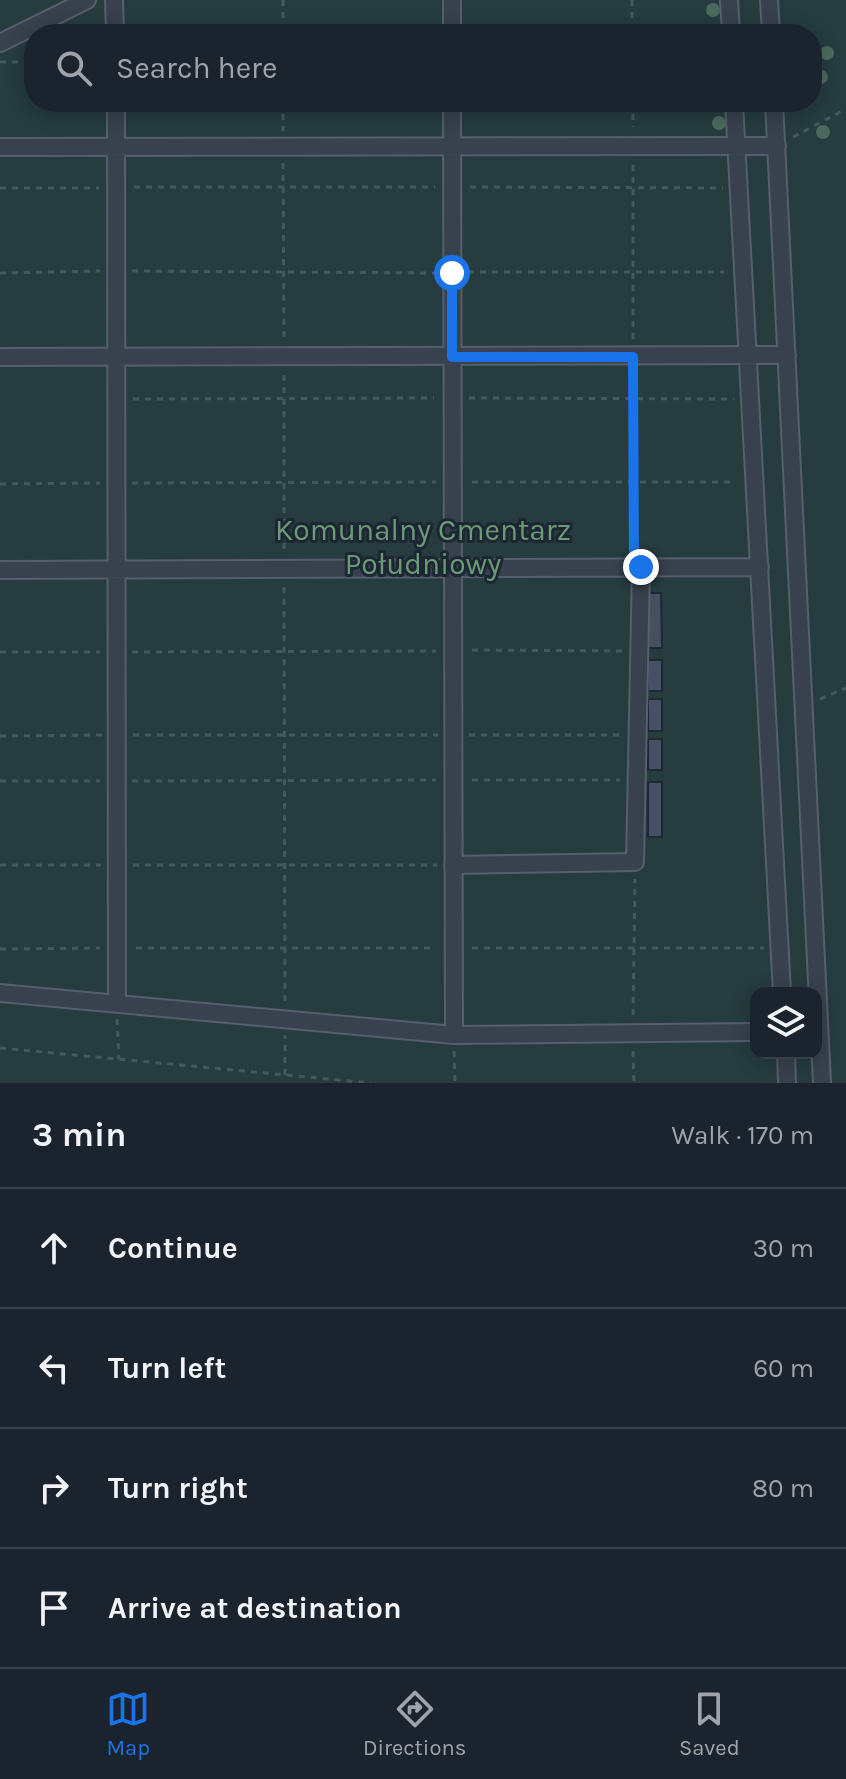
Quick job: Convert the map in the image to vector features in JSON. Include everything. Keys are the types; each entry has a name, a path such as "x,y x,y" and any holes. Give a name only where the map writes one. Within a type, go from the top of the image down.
{"street":[{"path":"38,24 87,0"},
{"path":"114,0 115,24"},
{"path":"452,0 452,24"},
{"path":"729,0 730,24"},
{"path":"769,0 770,24"},
{"path":"0,43 24,31"},
{"path":"116,112 117,1004"},
{"path":"452,112 454,1035"},
{"path":"735,112 782,987"},
{"path":"775,112 816,987"},
{"path":"0,147 777,146"},
{"path":"0,357 787,355"},
{"path":"453,865 635,862 639,651 637,567"},
{"path":"0,570 760,567"},
{"path":"0,993 454,1035 750,1032"},
{"path":"786,1059 787,1083"},
{"path":"820,1059 822,1083"}],"path":[{"path":"283,0 283,24"},
{"path":"632,0 632,24"},
{"path":"0,62 24,62"},
{"path":"777,146 846,109"},
{"path":"283,112 285,1075"},
{"path":"633,112 633,482 637,567"},
{"path":"0,188 739,189"},
{"path":"0,273 743,272"},
{"path":"115,399 750,399"},
{"path":"0,484 754,482"},
{"path":"0,652 639,651"},
{"path":"0,736 637,735"},
{"path":"0,781 637,780"},
{"path":"634,1083 635,862"},
{"path":"0,865 453,865"},
{"path":"0,949 779,948"},
{"path":"117,1004 119,1059"},
{"path":"454,1035 455,1083"},
{"path":"0,1048 371,1083"}],"green space":[{"name":"Komunalny Cmentarz Południowy","path":"0,0 846,0 846,1083 0,1083"}],"building":[{"path":"647,593 661,593 662,648 647,648"},
{"path":"647,660 662,660 662,691 648,691"},
{"path":"648,699 662,699 662,731 648,731"},
{"path":"648,739 662,739 662,770 648,770"},
{"path":"648,782 662,782 662,837 648,837"}],"route":[{"path":"452,273 452,357 633,357 634,567 641,567"}]}
